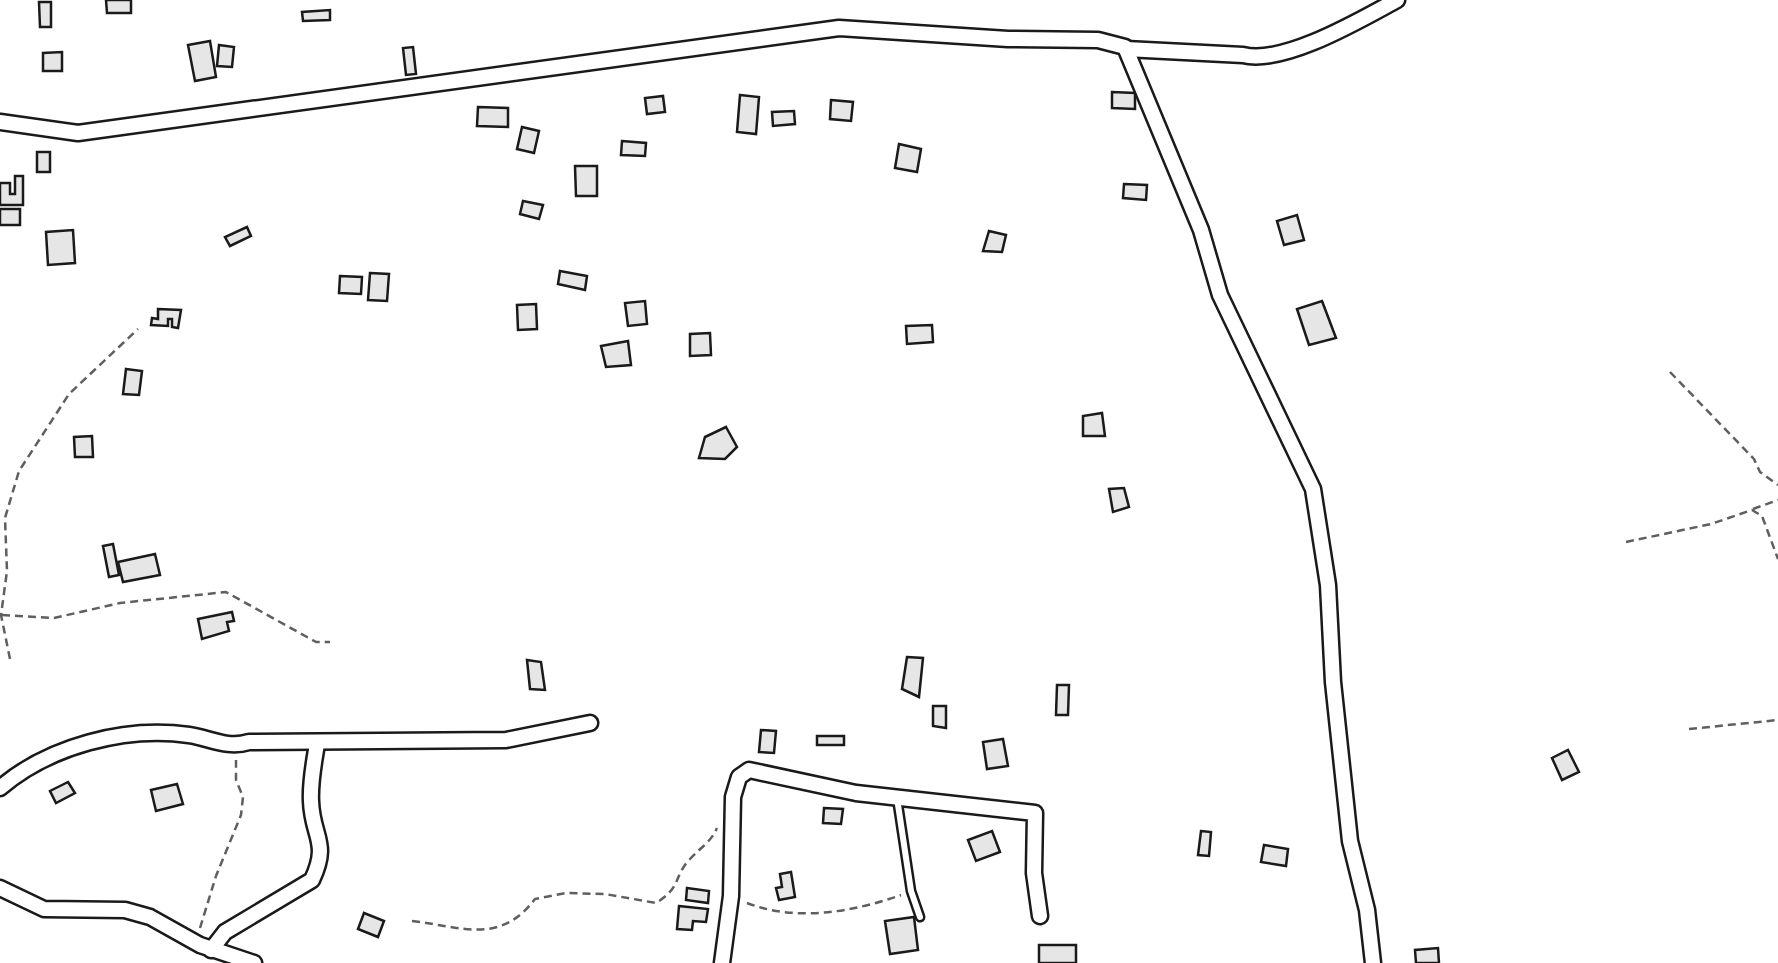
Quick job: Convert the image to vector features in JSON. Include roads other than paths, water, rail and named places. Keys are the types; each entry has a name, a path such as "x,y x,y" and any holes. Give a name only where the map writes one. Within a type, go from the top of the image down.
{"street":[{"path":"0,122 78,132 839,28 1008,39 1098,40 1126,50 1259,59 1328,36 1398,0"},
{"path":"1126,50 1201,230 1220,295 1313,489 1328,585 1333,682 1350,841 1373,963"},
{"path":"0,788 55,755 92,741 176,734 242,744 506,740 590,722"},
{"path":"206,947 312,880 322,851 312,823 310,795 317,744"},
{"path":"722,963 731,896 733,797 739,777 749,770 856,793 1035,813 1034,873 1040,916"},
{"path":"0,888 44,909 125,910 150,917 175,934 254,963"}],"lane":[{"path":"897,797 911,891 920,917"}]}
